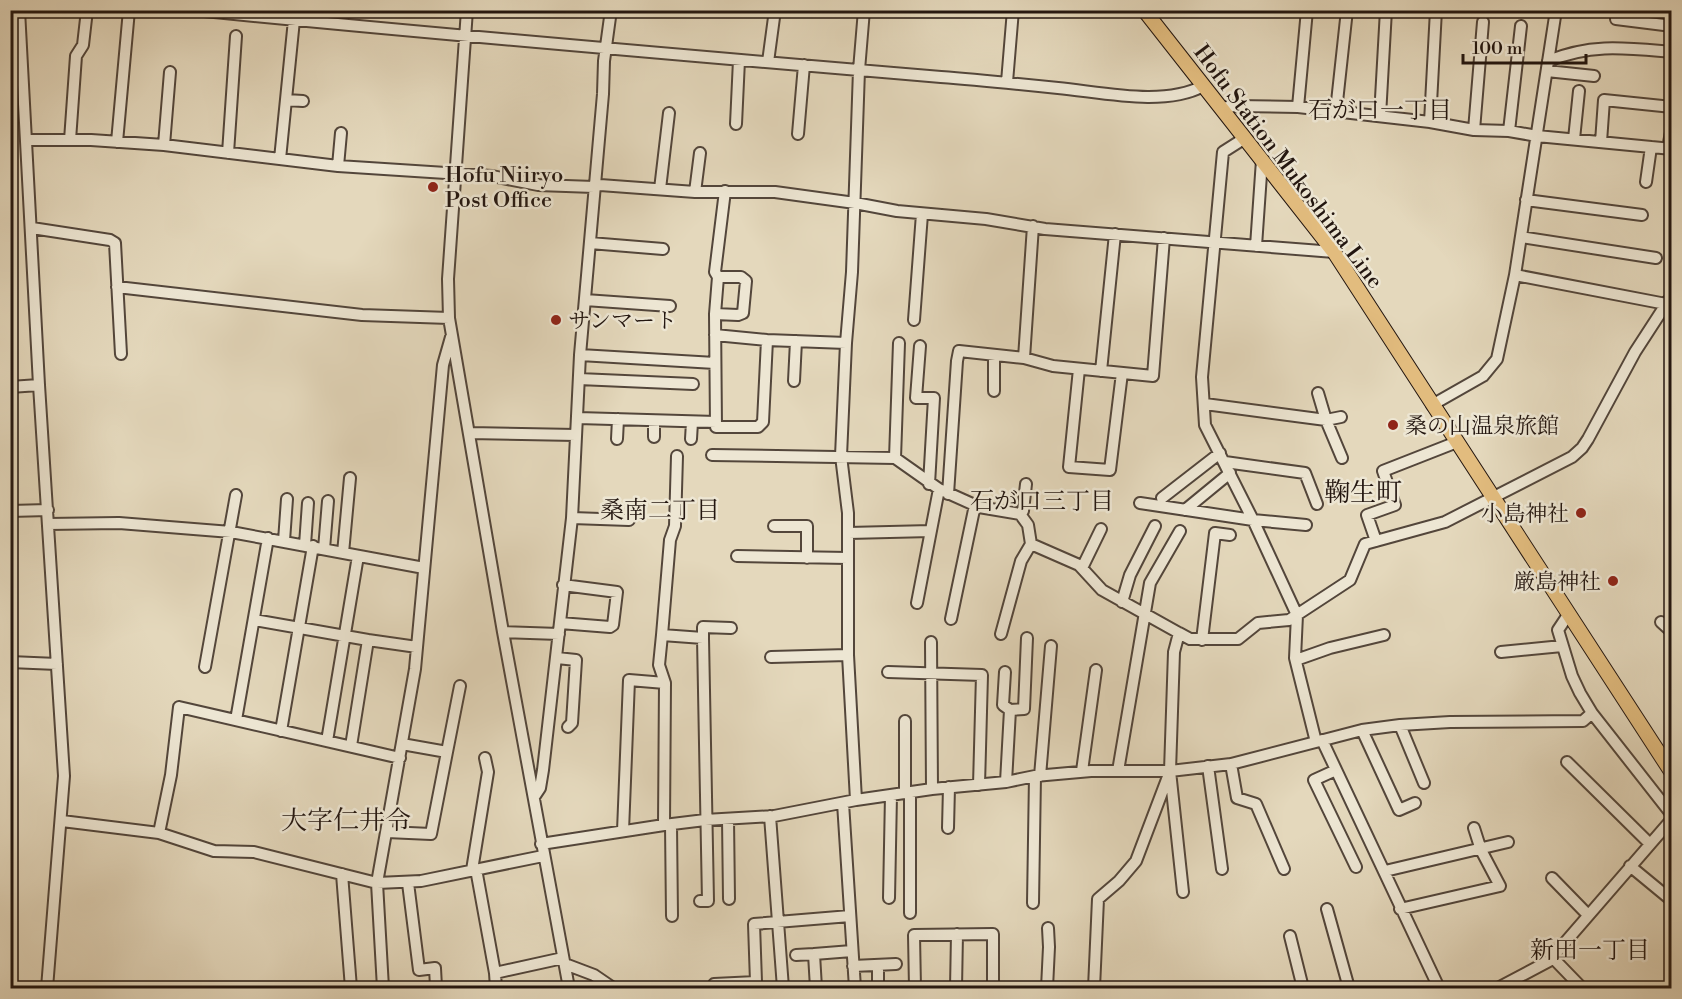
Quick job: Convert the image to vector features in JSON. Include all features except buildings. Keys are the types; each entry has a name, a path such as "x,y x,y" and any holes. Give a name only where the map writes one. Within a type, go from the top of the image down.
{"main road":[{"name":"Hofu Station Mukoshima Line","path":"1144,10 1334,252 1671,773"}],"street":[{"path":"19,10 39,385 64,776 47,988"},
{"path":"70,140 76,56 83,45 87,10"},
{"path":"117,142 129,10"},
{"path":"318,22 319,10"},
{"path":"467,10 448,279 449,318 503,633 569,988"},
{"path":"534,797 540,788 543,770 572,518 580,355 611,10"},
{"path":"768,62 775,10"},
{"path":"856,800 848,655 848,513 841,456 852,272 859,70 864,10"},
{"path":"1007,82 1012,10"},
{"path":"1298,107 1308,10"},
{"path":"1336,111 1347,10"},
{"path":"1380,116 1386,10"},
{"path":"1430,122 1436,10"},
{"path":"1432,405 1484,376 1497,359 1515,275 1556,10"},
{"path":"1616,10 1616,19 1671,26"},
{"path":"200,11 253,13 294,20 464,37 1007,82 1148,97 1178,95 1192,92 1203,86"},
{"path":"280,159 294,20"},
{"path":"1474,130 1483,22"},
{"path":"1509,131 1521,26"},
{"path":"228,153 236,36"},
{"path":"1548,66 1579,51 1609,47 1671,52"},
{"path":"736,124 739,60"},
{"path":"798,134 804,65"},
{"path":"1548,66 1594,76"},
{"path":"164,145 170,72"},
{"path":"1574,139 1579,91"},
{"path":"286,100 303,101"},
{"path":"1601,142 1604,100 1671,107"},
{"path":"1221,108 1235,106 1298,107 1430,122 1474,130 1509,131 1537,136 1670,149 1671,127"},
{"path":"660,189 669,113"},
{"path":"338,166 341,133"},
{"path":"1245,138 1223,152 1202,377 1205,425 1223,457 1297,615 1296,660 1319,741 1336,770 1439,988"},
{"path":"27,140 164,145 338,166 492,176 538,185 594,187 600,185 695,192 775,192 922,214 986,219 1045,229 1334,252"},
{"path":"1646,182 1651,147"},
{"path":"695,192 700,153"},
{"path":"1256,246 1262,160"},
{"path":"725,191 715,272 718,276 715,314 716,428 758,427 763,422 767,340"},
{"path":"1526,200 1642,215"},
{"path":"914,320 922,214"},
{"path":"1024,358 1033,226"},
{"path":"32,228 110,240 115,243 121,354"},
{"path":"1101,371 1115,234"},
{"path":"1521,237 1656,258"},
{"path":"916,603 939,489 959,351 1024,358 1053,366 1153,376 1164,238"},
{"path":"590,243 663,249"},
{"path":"1031,544 1082,568 1102,590 1190,639 1238,639 1258,623 1288,620 1297,615 1350,580 1365,544 1445,522 1572,457 1582,448 1635,352 1669,300 1515,275"},
{"path":"715,314 738,315 743,313 746,281 741,277 718,276"},
{"path":"117,287 362,315 449,318"},
{"path":"585,300 670,306"},
{"path":"383,988 376,882 387,832 415,669 443,365 452,333"},
{"path":"715,335 767,340 846,343"},
{"path":"794,381 796,341"},
{"path":"895,458 899,343"},
{"path":"920,346 916,398 934,398 939,489"},
{"path":"580,355 715,363"},
{"path":"994,355 994,391"},
{"path":"1079,369 1069,467 1110,470 1122,373"},
{"path":"579,379 693,384"},
{"path":"10,387 39,385"},
{"path":"1318,393 1326,420 1342,458"},
{"path":"1205,404 1326,420 1341,417"},
{"path":"578,418 716,422"},
{"path":"617,439 618,419"},
{"path":"654,421 654,437"},
{"path":"691,439 692,422"},
{"path":"469,433 576,435"},
{"path":"1376,541 1367,515 1395,505 1383,471 1457,442"},
{"path":"712,455 895,458 939,489 975,505 1020,514 1028,525 1031,544 1021,561 1001,634"},
{"path":"672,915 666,683 659,665 670,540 675,526 677,456"},
{"path":"1162,498 1223,457 1305,473 1317,504"},
{"path":"1185,510 1230,473"},
{"path":"343,553 350,478"},
{"path":"1020,514 1023,511 1026,484"},
{"path":"205,667 236,495"},
{"path":"284,541 287,499"},
{"path":"281,731 314,547 328,501"},
{"path":"308,503 314,547"},
{"path":"1140,503 1253,520 1306,525"},
{"path":"951,619 975,505"},
{"path":"10,511 48,510"},
{"path":"572,518 629,520"},
{"path":"48,524 119,523 231,532 424,568"},
{"path":"774,526 807,526 807,558"},
{"path":"1122,602 1130,575 1155,526"},
{"path":"1082,568 1101,529"},
{"path":"848,532 931,531"},
{"path":"1118,771 1150,583 1180,531"},
{"path":"1202,640 1215,533 1230,535"},
{"path":"236,720 268,538"},
{"path":"327,741 358,556"},
{"path":"737,556 848,558"},
{"path":"503,633 614,625 616,592 563,585"},
{"path":"1498,988 1549,961 1671,817 1592,713 1572,676 1558,630 1568,615"},
{"path":"254,620 417,646"},
{"path":"1661,622 1671,632"},
{"path":"700,902 708,901 705,820 704,627 731,628"},
{"path":"1179,633 1174,652 1170,771 1183,892"},
{"path":"662,635 703,638"},
{"path":"1296,660 1330,648 1384,636"},
{"path":"1005,672 1003,705 1010,710 1024,709 1027,638"},
{"path":"351,746 368,640"},
{"path":"931,642 932,789"},
{"path":"1033,903 1037,776 1051,646"},
{"path":"1501,652 1562,646"},
{"path":"771,657 848,655"},
{"path":"557,658 576,660 572,723 568,727"},
{"path":"10,662 57,664"},
{"path":"1082,771 1096,670"},
{"path":"888,672 982,675 979,784"},
{"path":"623,831 629,680 666,683"},
{"path":"387,832 431,834 460,686"},
{"path":"159,833 171,775 179,707 400,758"},
{"path":"1006,782 1010,710"},
{"path":"62,821 159,833 214,851 254,852 376,882 408,883 474,869 623,831 705,820 770,816 908,792 1006,782 1082,771 1170,771 1231,764 1362,730 1400,725 1450,722 1583,721 1592,713"},
{"path":"905,721 910,913"},
{"path":"1400,725 1424,783"},
{"path":"1362,730 1399,810 1415,803"},
{"path":"402,744 447,752"},
{"path":"485,758 488,772 474,869 496,988"},
{"path":"1566,762 1649,843"},
{"path":"1231,764 1237,798 1256,804 1284,869"},
{"path":"1208,766 1222,869"},
{"path":"1336,770 1314,780 1356,867"},
{"path":"1094,988 1098,899 1119,881 1136,861 1170,771"},
{"path":"948,828 949,787"},
{"path":"889,898 891,795"},
{"path":"843,803 855,988"},
{"path":"770,816 783,988"},
{"path":"728,819 729,899"},
{"path":"1400,909 1500,886 1481,850 1474,828"},
{"path":"1385,871 1508,842"},
{"path":"1630,866 1670,899"},
{"path":"342,874 351,988"},
{"path":"1552,878 1588,915"},
{"path":"408,883 419,970 435,968 436,987 426,988"},
{"path":"1327,909 1349,988"},
{"path":"712,985 756,985 754,924 850,916"},
{"path":"1047,988 1048,928"},
{"path":"915,988 914,935 957,934 993,934 993,988"},
{"path":"956,988 957,934"},
{"path":"1290,936 1303,988"},
{"path":"796,955 852,951"},
{"path":"814,954 816,988"},
{"path":"1552,957 1582,988"},
{"path":"495,973 564,961 594,975 614,988"},
{"path":"853,966 896,964"},
{"path":"878,965 878,988"}],"place":[{"name":"Hofu Niiryo Post Office","path":"433,187"},
{"name":"サンマート","path":"556,320"},
{"name":"桑の山温泉旅館","path":"1393,425"},
{"name":"小島神社","path":"1581,513"},
{"name":"厳島神社","path":"1613,581"}],"district":[{"name":"石が口一丁目","path":"1380,110"},
{"name":"鞠生町","path":"1363,492"},
{"name":"石が口三丁目","path":"1042,501"},
{"name":"桑南二丁目","path":"660,510"},
{"name":"大字仁井令","path":"346,820"},
{"name":"新田一丁目","path":"1590,950"}]}
